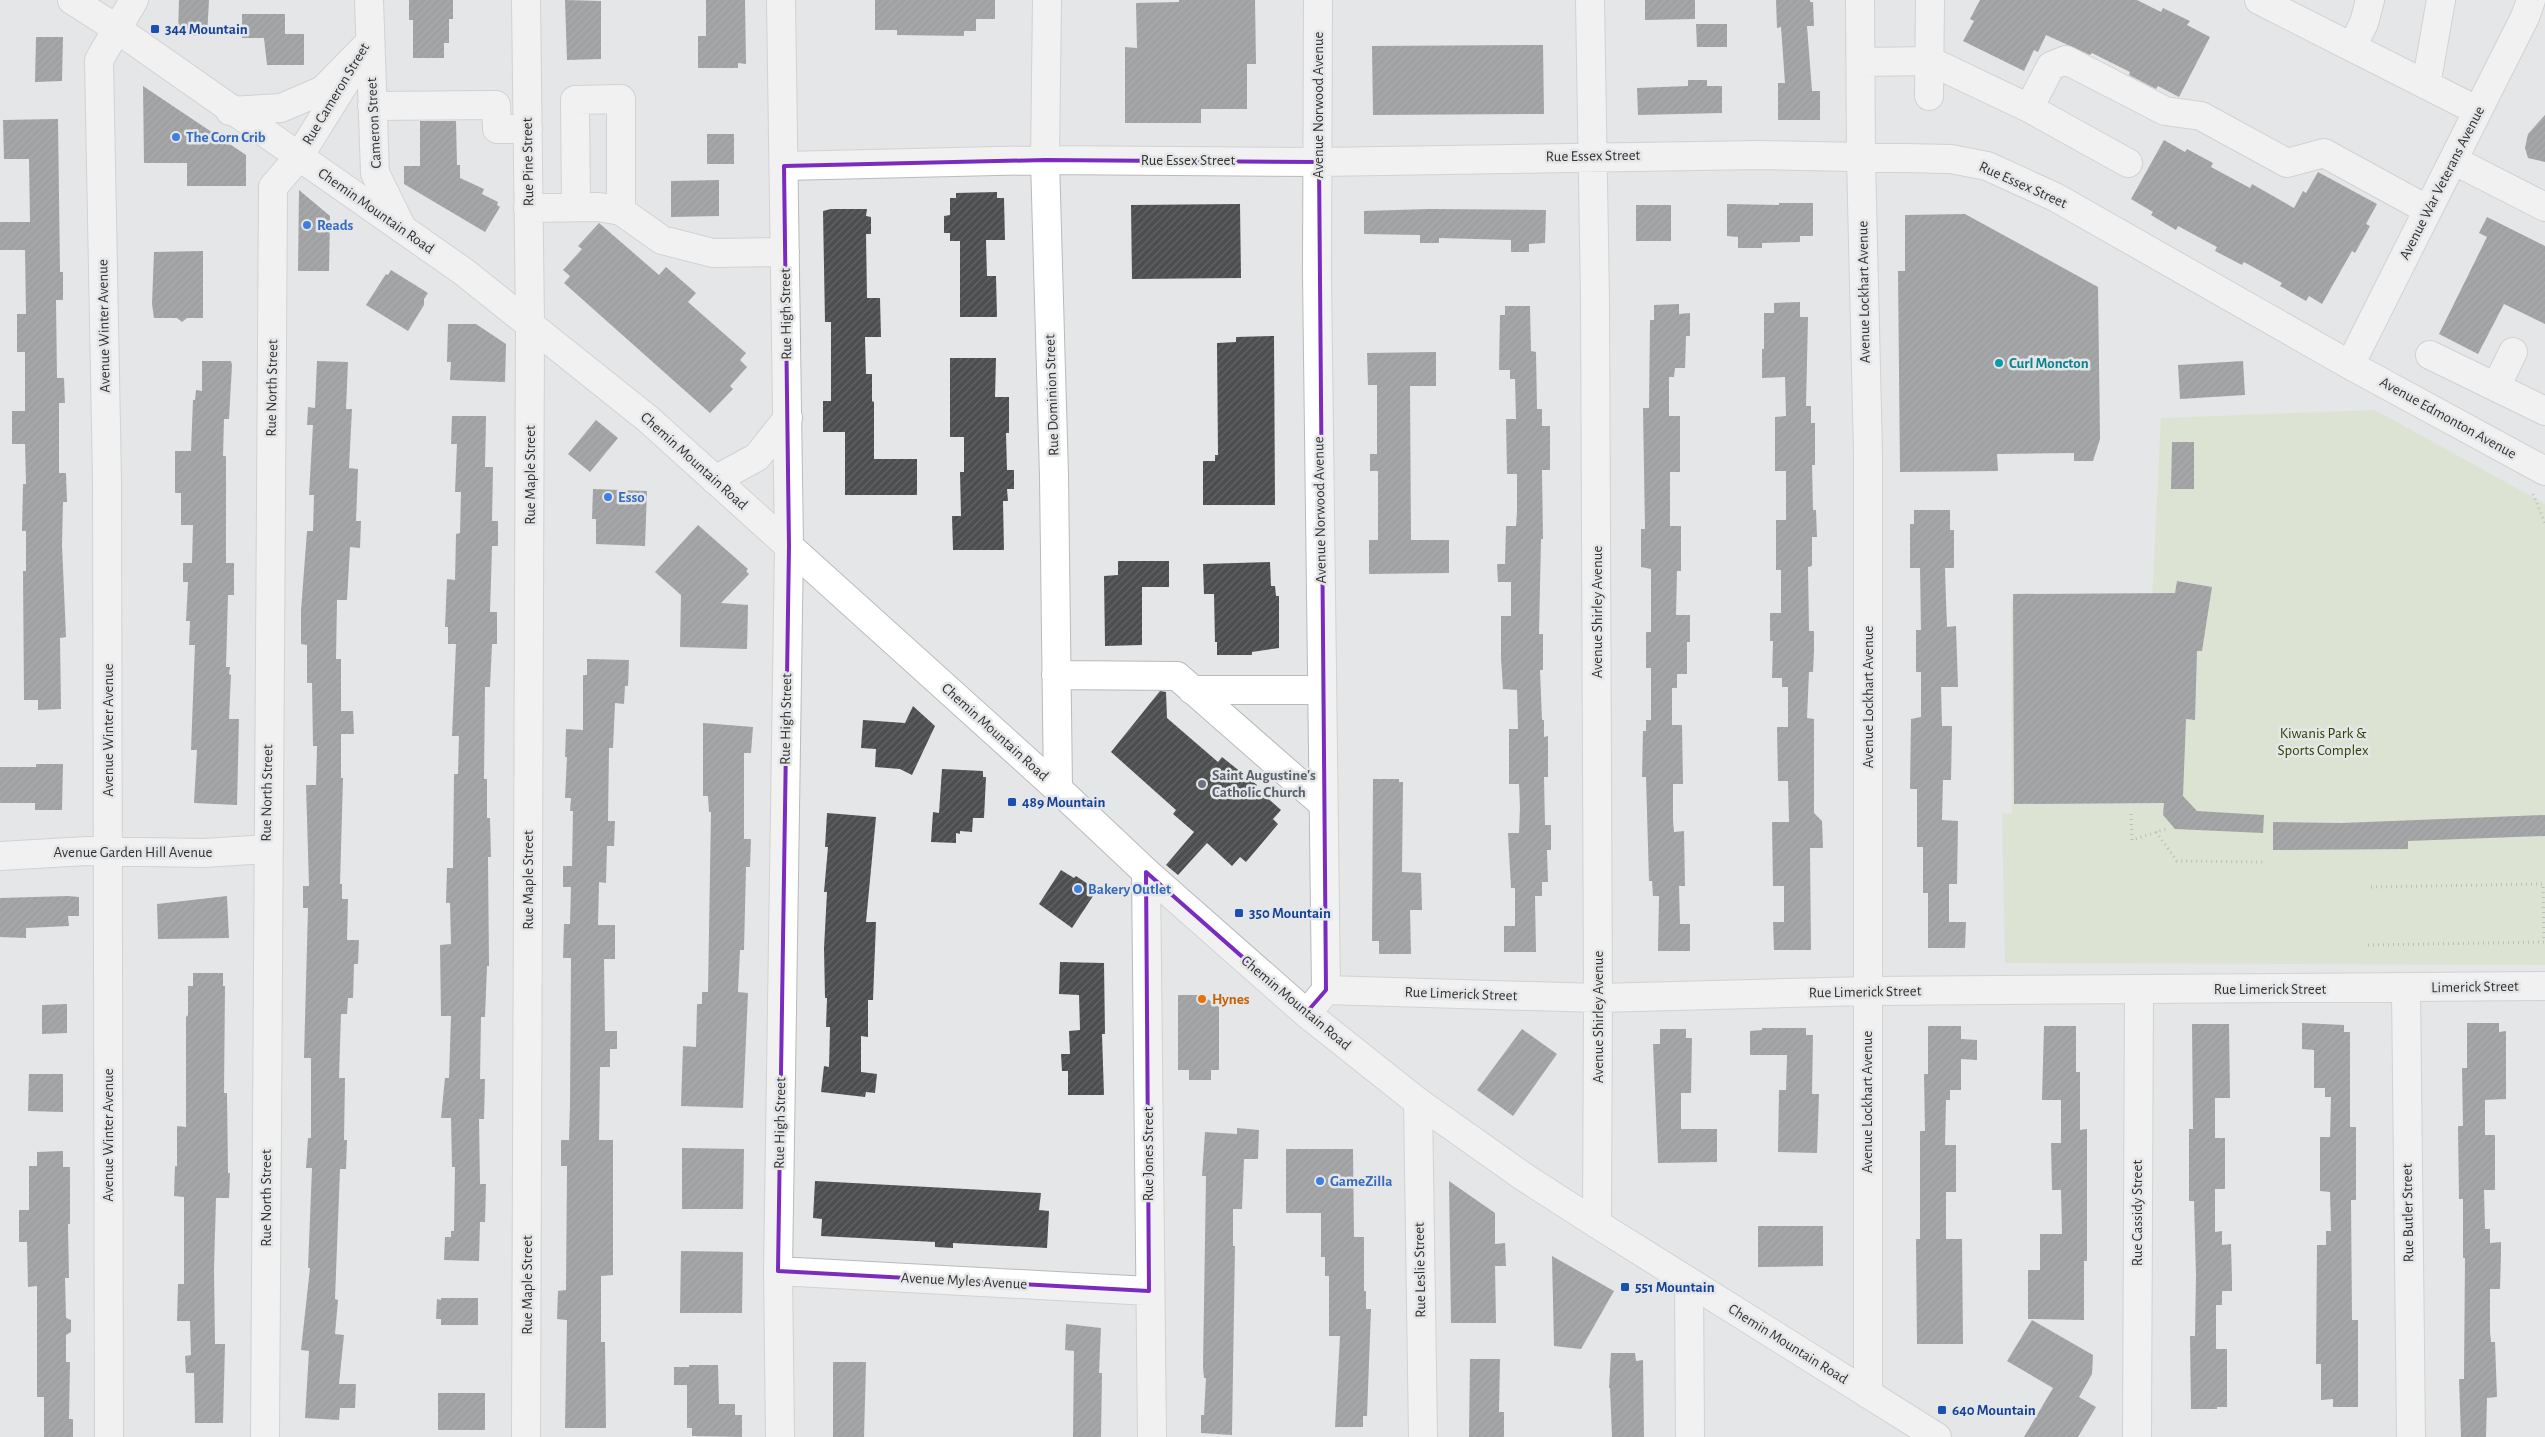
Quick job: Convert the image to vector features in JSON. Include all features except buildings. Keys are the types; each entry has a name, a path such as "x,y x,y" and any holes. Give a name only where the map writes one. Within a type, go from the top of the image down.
{"street":[{"name":"Chemin Mountain Road","path":"72,0 117,29 230,111 402,228 530,324 648,419 1058,789 1146,872 1306,1013 1418,1102 1524,1177 1937,1437"},
{"name":"Avenue Winter Avenue","path":"109,1437 107,480 99,60 134,0"},
{"name":"Rue Cameron Street","path":"298,158 370,42 368,0"},
{"name":"Rue Pine Street","path":"526,0 530,324"},
{"name":"Rue High Street","path":"780,1437 778,1271 789,546 781,0"},
{"name":"Rue Dominion Street","path":"1046,0 1045,160 1058,789"},
{"name":"Avenue Norwood Avenue","path":"1318,0 1318,274 1326,990"},
{"name":"Avenue Shirley Avenue","path":"1590,0 1591,156 1595,311 1597,1224"},
{"name":"Avenue Lockhart Avenue","path":"1860,0 1860,158 1868,454 1868,1394"},
{"path":"1929,96 1930,0"},
{"path":"2259,0 2478,111"},
{"path":"2352,47 2364,23 2370,0"},
{"path":"2426,85 2441,0"},
{"name":"Avenue War Veterans Avenue","path":"2350,364 2478,111 2534,14"},
{"name":"Cameron Street","path":"370,42 375,173 402,228"},
{"path":"230,111 281,108 323,90 370,42"},
{"path":"2029,108 2052,66 2066,60 2165,111 2200,116 2287,163 2324,153 2428,210"},
{"path":"1861,62 1930,61 2029,108 2128,162"},
{"path":"576,207 575,100 621,99 621,211"},
{"path":"372,106 496,105 497,130 528,129"},
{"name":"Rue Essex Street","path":"784,166 1045,160 1319,162 1591,156 1760,155 1951,159 1987,166 2055,197 2350,364"},
{"name":"Rue North Street","path":"265,1437 267,849 273,186 298,158"},
{"path":"2454,160 2545,207"},
{"path":"528,208 599,206 621,211 662,240 713,253 785,252"},
{"name":"Rue Maple Street","path":"526,1437 530,324"},
{"path":"2496,387 2512,352"},
{"path":"2430,355 2545,411"},
{"name":"Avenue Edmonton Avenue","path":"2350,364 2545,471"},
{"path":"716,480 757,456 788,418"},
{"path":"1056,675 1177,676 1323,804"},
{"path":"1192,690 1322,690"},
{"name":"Avenue Garden Hill Avenue","path":"0,856 87,851 108,853 203,853 267,849"},
{"name":"Rue Jones Street","path":"1146,872 1152,1437"},
{"name":"Limerick Street","path":"2406,988 2545,986"},
{"name":"Rue Limerick Street","path":"1326,990 1598,998 1867,991 2406,988"},
{"name":"Rue Butler Street","path":"2406,988 2410,1437"},
{"name":"Rue Cassidy Street","path":"2137,1437 2139,989"},
{"path":"1306,1013 1326,990"},
{"name":"Rue Leslie Street","path":"1418,1102 1423,1437"},
{"name":"Avenue Myles Avenue","path":"778,1271 1149,1291"},
{"path":"1689,1282 1690,1437"}],"path":[{"path":"2131,814 2132,840 2166,829"},
{"path":"2156,832 2177,861 2263,862"},
{"path":"2368,887 2543,884 2544,942 2368,945"}],"highlighted area":[{"path":"1045,160 1319,162 1326,990 1306,1013 1146,872 1149,1291 778,1271 789,546 784,166"}],"green space":[{"name":"Kiwanis Park & Sports Complex","path":"2375,410 2545,504 2545,965 2005,963 2002,814 2012,813 2011,601 2152,601 2161,418"}],"place":[{"name":"344 Mountain","path":"155,29"},
{"name":"The Corn Crib","path":"176,137"},
{"name":"Reads","path":"307,225"},
{"name":"Curl Moncton","path":"1999,363"},
{"name":"Esso","path":"608,497"},
{"name":"Saint Augustine's Catholic Church","path":"1202,784"},
{"name":"489 Mountain","path":"1012,802"},
{"name":"Bakery Outlet","path":"1078,889"},
{"name":"350 Mountain","path":"1239,913"},
{"name":"Hynes","path":"1202,999"},
{"name":"GameZilla","path":"1320,1181"},
{"name":"551 Mountain","path":"1625,1287"},
{"name":"640 Mountain","path":"1942,1410"}]}
